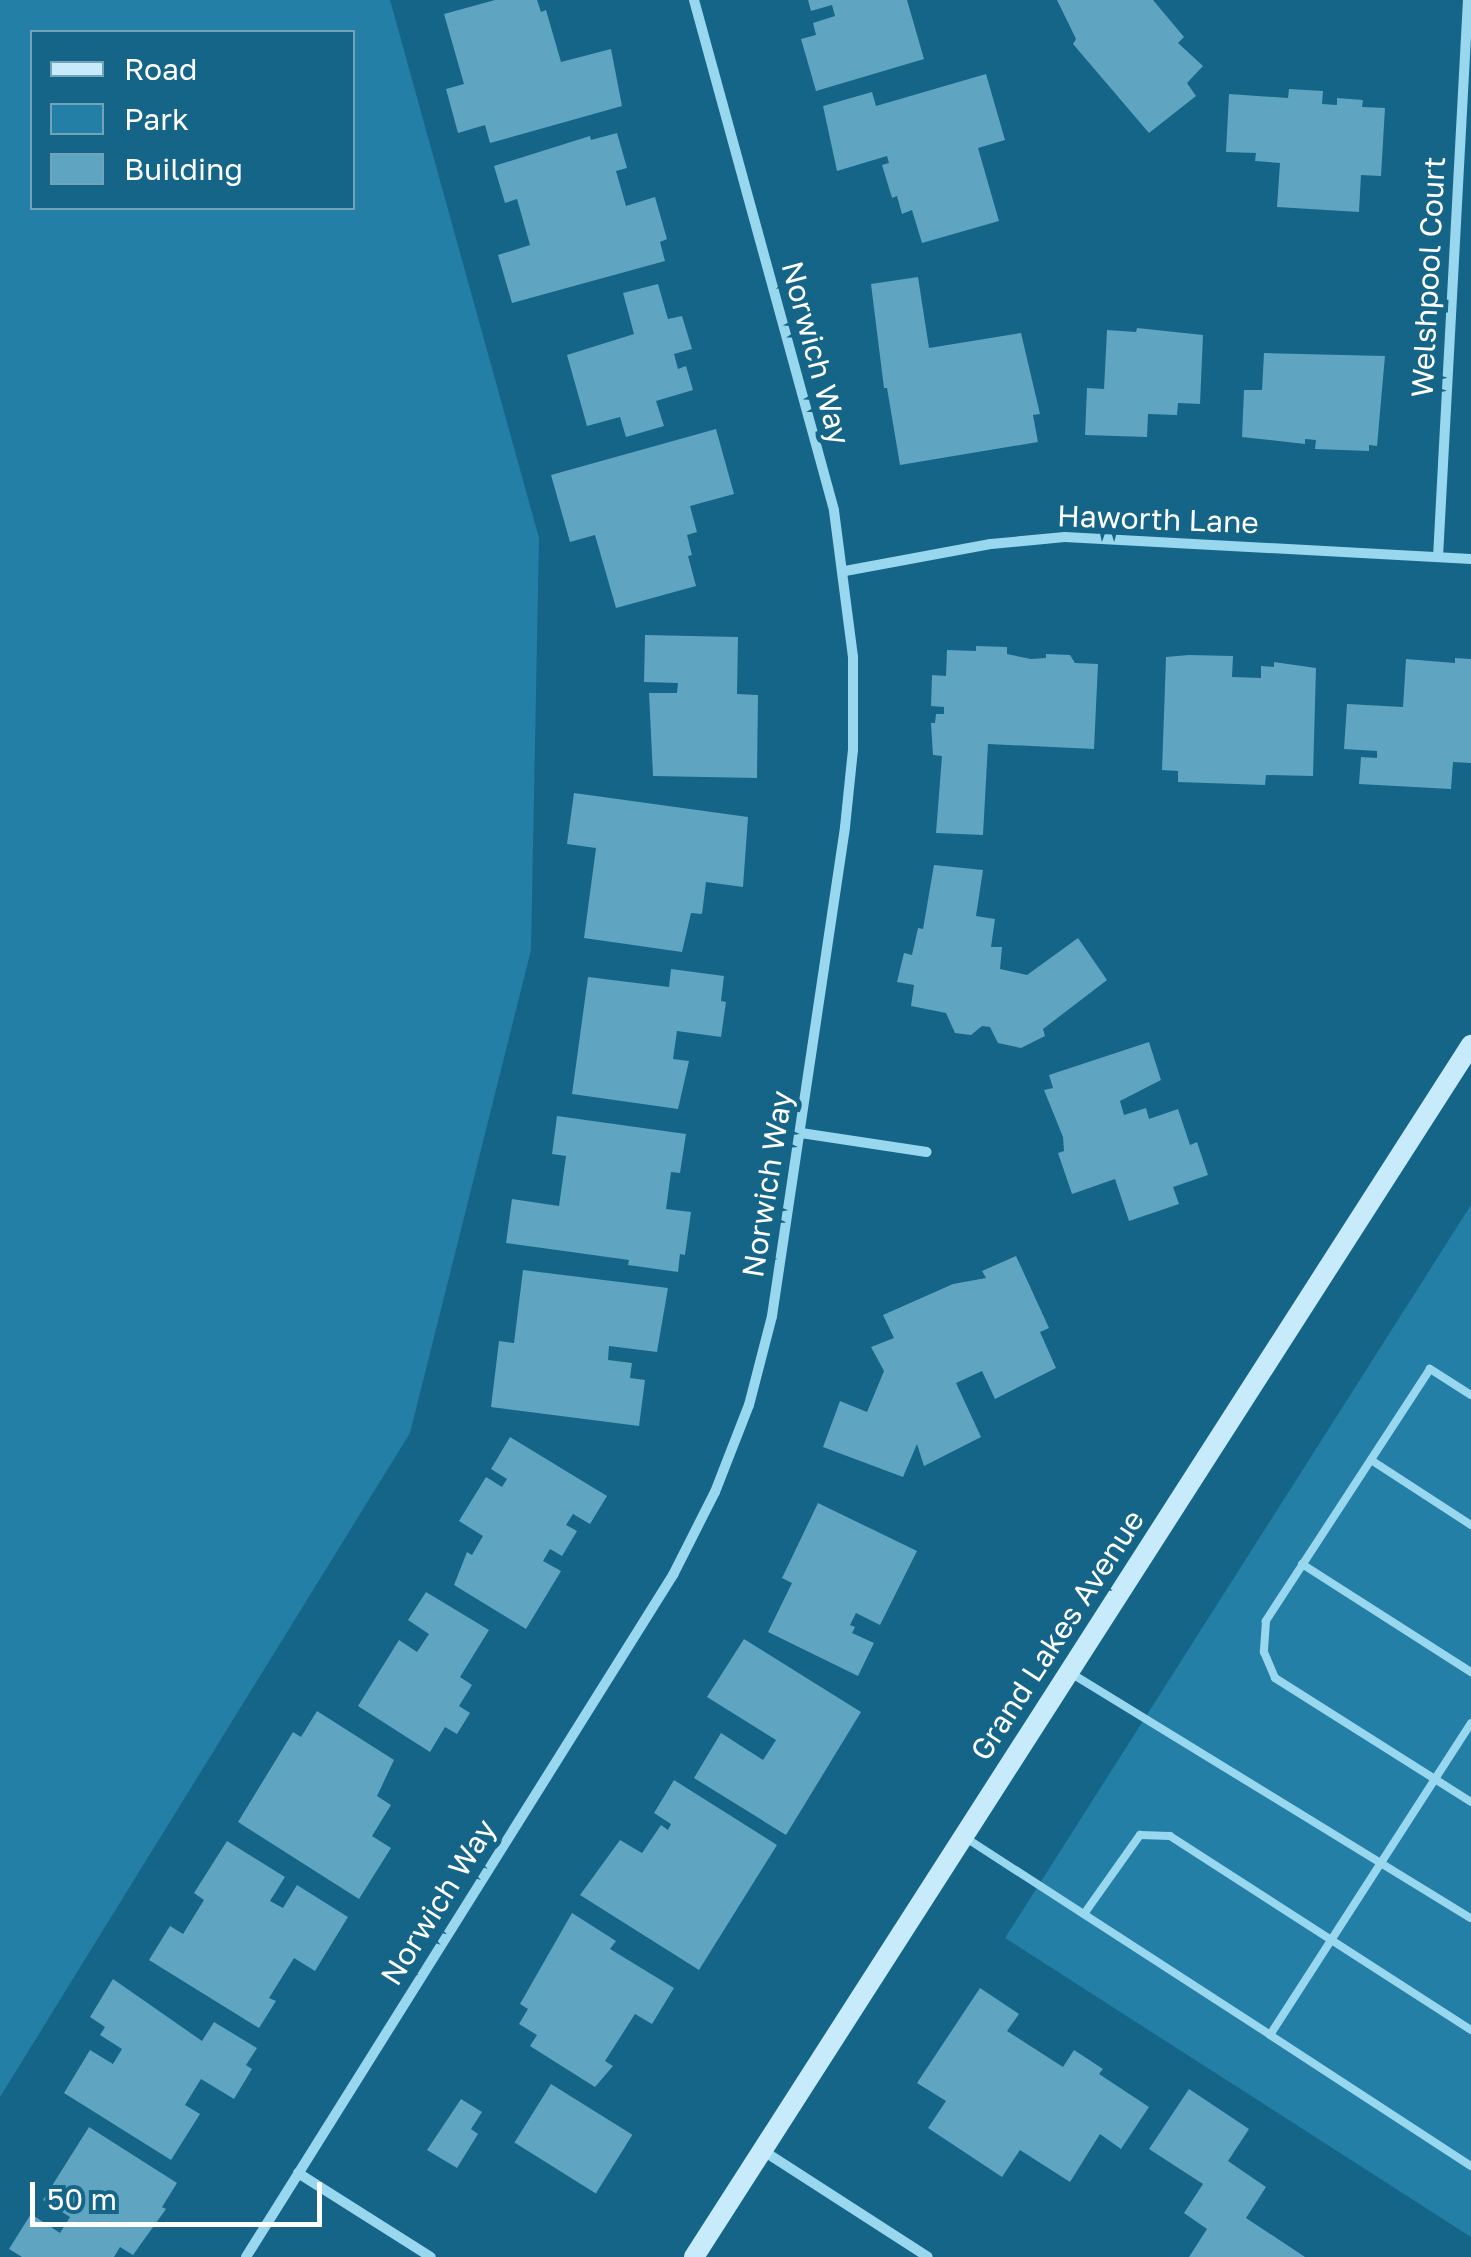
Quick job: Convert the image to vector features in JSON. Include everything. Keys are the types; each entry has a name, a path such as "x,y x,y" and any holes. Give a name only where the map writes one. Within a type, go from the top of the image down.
{"street":[{"name":"Norwich Way","path":"246,2257 673,1575 715,1492 749,1405 772,1316 853,750 853,657 845,571 834,510 694,0"},
{"name":"Welshpool Court","path":"1438,557 1468,0"},
{"name":"Haworth Lane","path":"845,571 990,544 1065,537 1471,559"},
{"name":"Grand Lakes Avenue","path":"694,2257 1471,1045"},
{"path":"801,1134 927,1152"},
{"path":"762,2150 928,2257"},
{"path":"298,2173 431,2257"}],"lane":[{"path":"1471,1395 1430,1369 1266,1621 1264,1652 1275,1678 1471,1802"},
{"path":"1371,1460 1471,1525"},
{"path":"1302,1564 1471,1672"},
{"path":"1069,1672 1471,1918"},
{"path":"1270,2034 1471,1723"},
{"path":"1084,1914 1140,1835 1170,1836 1471,2030"},
{"path":"962,1836 1471,2166"}],"green space":[{"path":"0,0 390,0 539,538 531,950 410,1433 0,2097"},
{"path":"1471,1205 1471,2237 1005,1938"}],"building":[{"path":"495,0 537,0 541,12 546,10 561,62 611,49 622,106 490,143 485,125 458,133 446,89 464,84 444,14"},
{"path":"808,0 907,0 924,59 816,91 801,39 816,35 813,23 835,16 832,5 811,11"},
{"path":"1057,0 1153,0 1184,37 1178,43 1203,66 1187,83 1196,96 1149,133 1073,44 1076,39"},
{"path":"986,74 1005,140 978,148 999,221 922,243 912,210 902,214 897,196 892,198 882,165 889,163 887,156 837,171 823,106 872,92 876,106"},
{"path":"1289,89 1323,91 1322,104 1337,105 1337,98 1363,100 1362,107 1385,108 1381,176 1361,175 1359,212 1277,207 1280,163 1255,161 1256,153 1226,152 1229,94 1288,98"},
{"path":"617,133 627,168 616,171 626,206 655,197 667,239 660,242 665,261 512,303 498,255 530,245 517,199 505,203 494,166 590,136 591,140"},
{"path":"918,277 929,348 1021,333 1040,414 1033,415 1038,442 900,465 884,388 871,284"},
{"path":"658,284 668,319 682,316 692,349 674,354 678,369 686,366 693,390 656,401 664,426 626,437 620,417 587,426 567,355 634,334 623,293"},
{"path":"1137,328 1203,335 1200,404 1178,403 1177,415 1148,414 1147,437 1085,435 1087,388 1104,389 1107,330 1136,332"},
{"path":"1264,353 1385,356 1377,446 1369,445 1369,451 1315,449 1316,440 1305,439 1305,444 1242,437 1244,390 1262,390"},
{"path":"716,429 734,494 690,506 697,532 687,535 692,555 688,556 696,586 616,608 595,535 570,542 551,475"},
{"path":"645,635 738,637 737,694 758,695 757,778 653,776 649,693 677,693 678,683 644,682"},
{"path":"976,646 1007,647 1007,654 1031,659 1046,658 1046,654 1070,655 1075,663 1098,664 1094,749 988,744 983,835 936,833 942,756 933,755 931,723 935,723 936,714 944,714 944,707 931,706 932,675 946,676 947,650 976,651"},
{"path":"1233,656 1232,677 1261,678 1261,666 1274,667 1274,662 1316,668 1313,776 1266,775 1265,785 1178,782 1178,771 1162,770 1166,657"},
{"path":"1455,658 1471,659 1471,763 1453,762 1451,789 1359,784 1361,757 1377,758 1377,751 1344,749 1347,704 1403,707 1406,659 1455,663"},
{"path":"574,793 748,817 743,887 706,882 702,914 691,913 682,952 584,938 596,848 567,844"},
{"path":"934,865 983,870 976,916 995,919 991,947 1002,947 1000,969 1027,975 1078,938 1107,980 1043,1029 1045,1036 1021,1048 998,1043 990,1027 982,1026 971,1035 955,1033 946,1013 911,1006 914,985 897,982 904,953 912,955 918,928 923,929"},
{"path":"671,969 724,976 721,1001 726,1002 721,1037 677,1031 673,1059 689,1061 678,1109 572,1094 588,977 669,987"},
{"path":"1149,1042 1161,1080 1120,1101 1124,1115 1146,1108 1149,1119 1178,1109 1190,1145 1197,1142 1208,1175 1173,1187 1179,1204 1129,1221 1115,1179 1072,1194 1058,1153 1064,1151 1063,1137 1044,1090 1053,1088 1049,1075"},
{"path":"557,1116 686,1134 680,1173 671,1172 666,1209 691,1212 685,1255 680,1254 678,1272 628,1265 629,1260 506,1243 512,1199 559,1206 566,1156 552,1154"},
{"path":"1016,1256 1049,1328 1040,1332 1056,1368 995,1399 982,1371 956,1383 981,1437 924,1466 917,1444 903,1477 823,1447 840,1401 867,1412 884,1371 871,1347 894,1338 883,1315 953,1284 986,1278 982,1271"},
{"path":"523,1270 668,1288 657,1352 609,1346 608,1360 632,1363 630,1378 645,1380 639,1426 491,1407 499,1341 514,1343"},
{"path":"510,1437 607,1496 590,1524 573,1514 566,1525 577,1531 562,1556 550,1549 543,1561 561,1571 526,1629 454,1585 467,1552 472,1555 483,1536 459,1521 486,1477 502,1487 507,1479 491,1469"},
{"path":"818,1503 917,1551 880,1625 856,1613 850,1625 855,1627 852,1633 874,1643 858,1676 768,1632 792,1583 782,1578"},
{"path":"426,1592 489,1630 460,1677 472,1685 459,1706 470,1713 457,1734 445,1727 430,1752 358,1706 399,1640 417,1652 429,1634 408,1620"},
{"path":"744,1639 861,1712 786,1835 694,1778 721,1733 763,1760 776,1740 707,1697"},
{"path":"317,1711 394,1760 377,1796 391,1805 372,1836 391,1848 359,1899 238,1822 293,1732 301,1737"},
{"path":"674,1780 777,1845 699,1970 580,1895 620,1840 642,1853 661,1825 668,1830 671,1824 654,1813"},
{"path":"227,1841 285,1877 270,1901 283,1908 297,1885 348,1917 315,1971 294,1958 269,1998 276,2001 259,2028 149,1960 170,1926 183,1934 204,1900 194,1893"},
{"path":"572,1913 616,1941 610,1949 674,1988 652,2024 635,2014 605,2061 613,2066 595,2087 530,2046 537,2035 519,2024 528,2009 520,2004"},
{"path":"113,1979 202,2041 214,2022 257,2048 246,2065 252,2069 234,2099 201,2079 185,2105 200,2114 171,2160 64,2093 90,2050 113,2064 122,2049 100,2035 105,2027 90,2017"},
{"path":"980,1988 1019,2014 1007,2031 1063,2067 1074,2050 1103,2069 1099,2074 1149,2107 1121,2149 1100,2134 1070,2182 1020,2150 1002,2177 928,2128 946,2101 917,2083"},
{"path":"551,2084 632,2135 596,2193 514,2143"},
{"path":"1189,2089 1249,2129 1228,2161 1266,2187 1246,2218 1305,2257 1189,2257 1207,2229 1184,2213 1203,2184 1149,2149"},
{"path":"461,2099 482,2112 471,2129 478,2134 457,2168 427,2150"},
{"path":"89,2127 177,2183 162,2207 166,2209 133,2255 120,2247 114,2257 22,2257 9,2249 31,2214 60,2233 70,2217 43,2200"}]}
